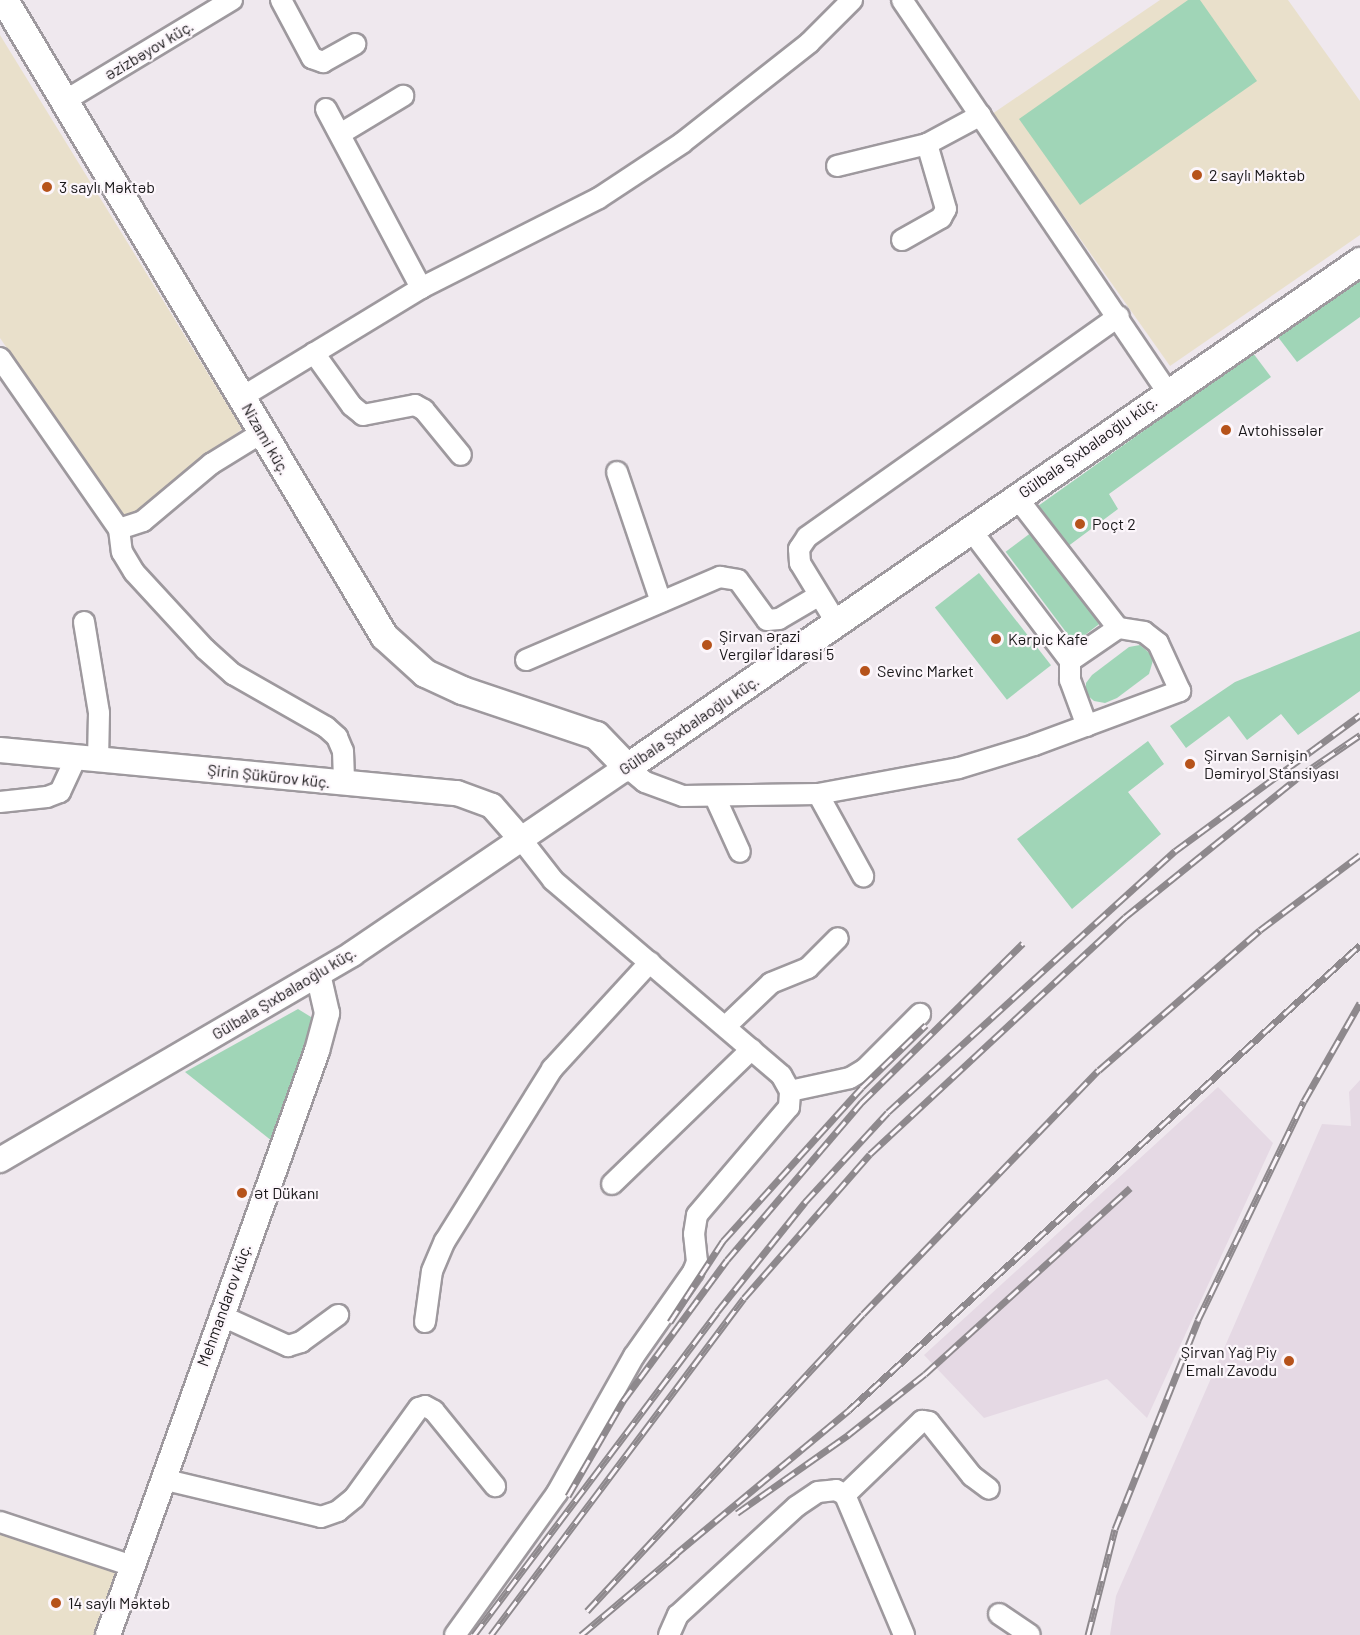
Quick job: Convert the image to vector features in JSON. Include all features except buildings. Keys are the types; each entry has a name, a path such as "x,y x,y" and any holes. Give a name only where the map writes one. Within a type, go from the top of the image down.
{"main road":[{"name":"Nizami küç.","path":"4,0 66,100 367,612 403,656 425,673 462,690 587,731 627,767"},
{"name":"Gülbala Şıxbalaoğlu küç.","path":"627,767 1167,392 1360,261"}],"street":[{"name":"Əzizbəyov küç.","path":"66,100 232,0"},
{"path":"281,0 312,58 323,62 355,44"},
{"path":"242,397 421,288 599,198 682,143 809,43 852,0"},
{"path":"902,0 1119,316 1167,392"},
{"path":"340,134 403,96"},
{"path":"326,109 421,288"},
{"path":"837,166 927,144 981,115"},
{"path":"902,240 941,218 946,209 927,144"},
{"path":"836,622 818,596 800,563 799,549 807,537 1119,316"},
{"path":"314,353 352,406 363,415 415,405 461,455"},
{"path":"0,358 120,529 122,552 134,572 205,649 233,674 326,727 337,737 343,751 344,783"},
{"path":"120,529 143,521 211,464 262,432"},
{"path":"616,472 661,602"},
{"path":"627,767 662,790 715,797 818,794 959,768 1087,726 1180,691 1158,643 1144,632 1118,628 1017,498"},
{"path":"971,530 1070,662 1070,680 1087,726"},
{"path":"526,660 720,577 738,580 767,620 779,619 818,596"},
{"path":"0,802 47,797 60,792 87,758 99,713 84,622"},
{"path":"1070,662 1118,628"},
{"name":"Şirin Şükürov küç.","path":"0,750 477,798 492,806 521,839"},
{"name":"Gülbala Şıxbalaoğlu küç.","path":"0,1160 318,975 627,767"},
{"path":"818,794 863,876"},
{"path":"715,797 740,852"},
{"path":"455,1635 550,1502 634,1356 693,1272 697,1262 694,1225 697,1215 789,1107 790,1091 781,1075 553,880 521,839"},
{"path":"726,1026 771,983 808,968 838,938"},
{"path":"425,1322 432,1271 445,1241 545,1079 650,962"},
{"name":"Mehmandarov küç.","path":"108,1635 220,1315 317,1051 327,1012 318,975"},
{"path":"790,1091 850,1078 865,1069 920,1014"},
{"path":"612,1184 752,1049"},
{"path":"220,1315 288,1346 301,1342 338,1315"},
{"path":"162,1479 321,1517 338,1511 354,1498 419,1408 425,1406 434,1411 495,1486"},
{"path":"845,1495 922,1421 929,1422 972,1476 989,1489"},
{"path":"669,1635 678,1616 797,1506 818,1492 836,1490 845,1495 904,1635"},
{"path":"0,1522 132,1566"},
{"path":"999,1614 1030,1635"}],"shaded area":[{"name":"2 saylı Məktəb","path":"1160,0 1288,0 1360,101 1360,235 1170,366 992,114"},
{"name":"3 saylı Məktəb","path":"0,35 242,429 126,521 0,338"},
{"name":"Şirvan Yağ Piy Emalı Zavodu","path":"1360,1080 1360,1635 1110,1635 1116,1596 1322,1124 1351,1126 1349,1092"},
{"path":"1218,1087 1273,1143 1147,1418 1107,1379 984,1418 924,1355"},
{"name":"14 saylı Məktəb","path":"0,1529 122,1571 100,1635 0,1635"}],"green space":[{"path":"1188,0 1200,0 1257,81 1080,205 1019,119"},
{"path":"1360,281 1360,317 1297,362 1278,337"},
{"path":"1253,353 1271,377 1109,494 1118,509 1067,547 1038,506"},
{"path":"1032,532 1101,623 1074,643 1006,552"},
{"path":"979,573 1051,665 1007,700 935,607"},
{"path":"1360,631 1360,691 1298,735 1281,714 1247,740 1229,716 1186,748 1170,726 1235,682"},
{"path":"1140,645 1154,657 1149,674 1117,698 1105,703 1094,701 1086,694 1086,683 1092,675 1129,647"},
{"path":"1148,741 1164,764 1128,792 1161,834 1072,909 1017,839"},
{"path":"298,1009 311,1017 312,1030 272,1141 185,1072"}],"railway":[{"path":"474,1635 717,1312 805,1202 888,1112 1175,851 1360,715"},
{"path":"491,1635 744,1298 870,1154 1125,917 1300,776 1360,735"},
{"path":"587,1611 863,1314 1099,1070 1260,930 1360,855"},
{"path":"568,1496 623,1401 727,1260 862,1102 1023,943"},
{"path":"672,1557 849,1410 1360,945"},
{"path":"1088,1635 1115,1529 1198,1320 1304,1101 1360,1003"},
{"path":"670,1322 723,1241 862,1087 926,1025"},
{"path":"737,1513 848,1435 925,1374 1130,1188"},
{"path":"581,1635 677,1554"}],"place":[{"name":"2 saylı Məktəb","path":"1197,175"},
{"name":"3 saylı Məktəb","path":"47,187"},
{"name":"Avtohissələr","path":"1226,430"},
{"name":"Poçt 2","path":"1080,524"},
{"name":"Kərpic Kafe","path":"996,639"},
{"name":"Şirvan Ərazi Vergilər İdarəsi 5","path":"707,645"},
{"name":"Sevinc Market","path":"865,671"},
{"name":"Şirvan Sərnişin Dəmiryol Stansiyası","path":"1190,764"},
{"name":"Ət Dükanı","path":"242,1193"},
{"name":"Şirvan Yağ Piy Emalı Zavodu","path":"1289,1361"},
{"name":"14 saylı Məktəb","path":"56,1603"}]}
